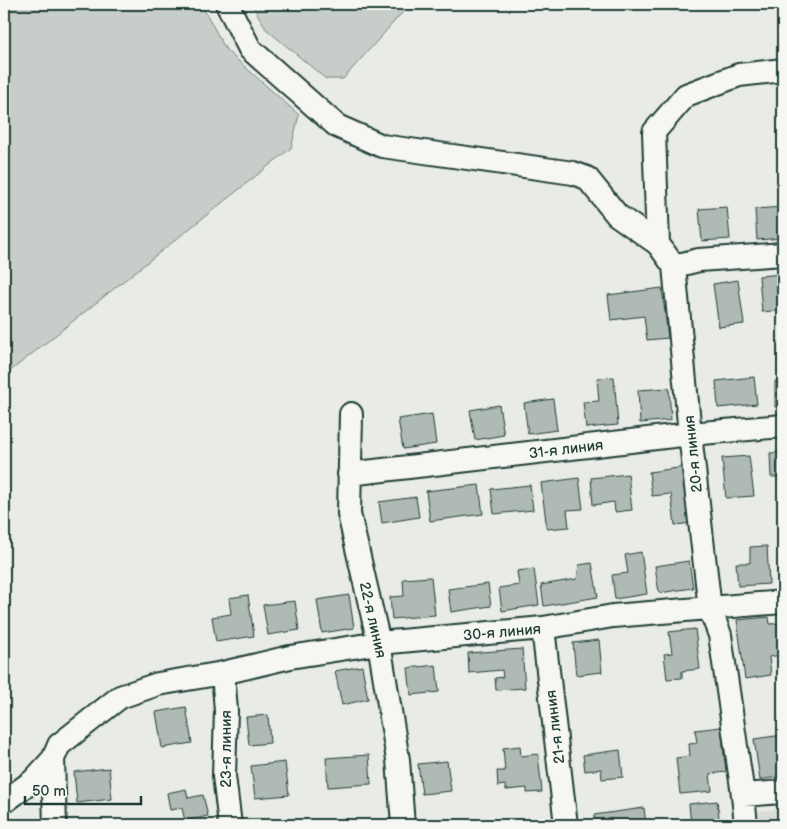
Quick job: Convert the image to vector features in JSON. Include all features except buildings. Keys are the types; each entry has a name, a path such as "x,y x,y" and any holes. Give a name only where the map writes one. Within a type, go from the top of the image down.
{"street":[{"path":"227,4 250,49 337,126 382,146 573,173 587,178 617,215 658,244 674,266 699,260 783,254"},
{"path":"658,244 654,132 686,95 739,75 783,70"},
{"name":"20-я линия","path":"674,266 690,434 710,608 720,635 746,825"},
{"name":"22-я линия","path":"351,414 349,514 379,642 398,760 402,825"},
{"name":"31-я линия","path":"349,474 690,434 783,426"},
{"name":"30-я линия","path":"4,802 34,780 53,759 59,745 120,697 158,684 223,673 290,657 379,642 543,628 613,616 783,602"},
{"name":"21-я линия","path":"543,628 566,825"},
{"name":"23-я линия","path":"223,673 226,711 224,776 230,825"},
{"path":"53,759 55,825"},
{"path":"743,795 783,792"}],"shaded area":[{"path":"4,4 201,4 226,50 299,115 291,148 4,376"},
{"path":"252,4 410,4 343,79 326,79 266,29"},
{"path":"783,809 783,825 759,825 758,811"}]}
